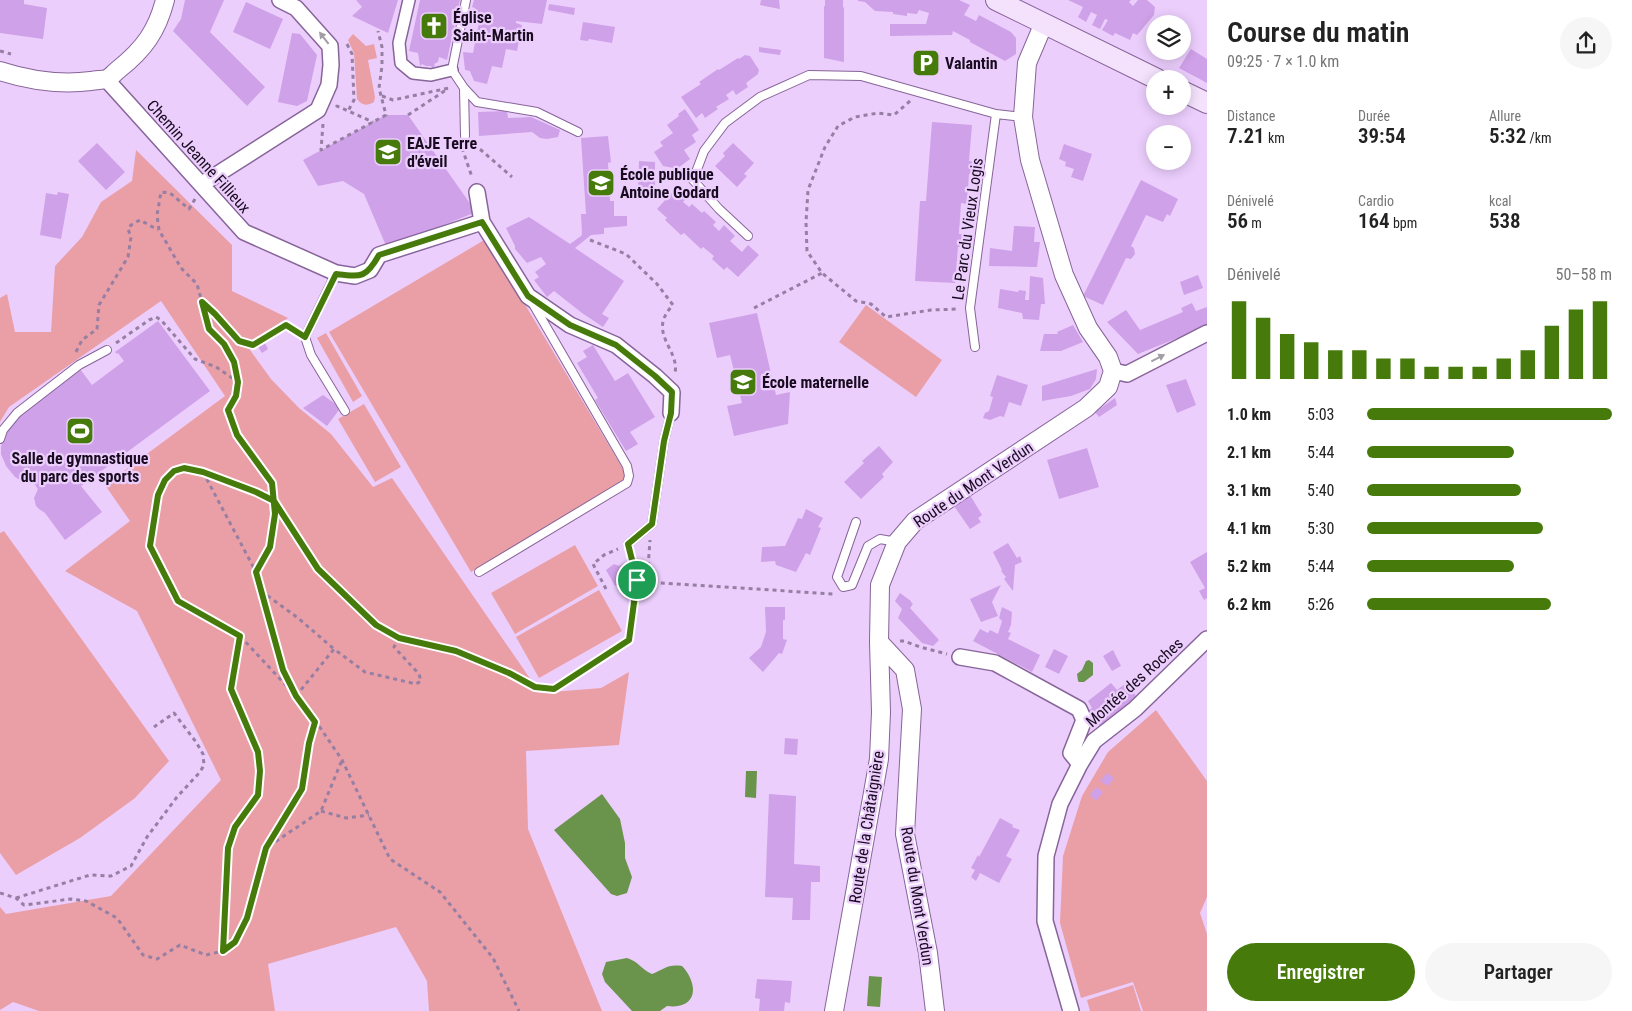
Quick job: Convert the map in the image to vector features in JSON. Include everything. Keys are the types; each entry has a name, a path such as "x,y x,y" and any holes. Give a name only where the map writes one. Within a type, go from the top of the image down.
{"main road":[{"path":"996,0 1019,6 1044,23 1146,74"},
{"path":"1191,95 1207,103"}],"street":[{"path":"0,71 54,83 77,83 106,79 146,44 162,12 165,0"},
{"path":"202,184 291,128 321,115 329,85 330,46 296,8 280,0"},
{"path":"409,0 399,43 401,63 413,73 431,75 452,70"},
{"path":"1044,23 1027,63 1023,116 1030,160 1064,275 1088,328 1108,357 1113,371 1127,374 1207,333"},
{"name":"Chemin Jeanne Fillieux","path":"106,79 244,232 336,274 355,276 370,270 379,255 482,222"},
{"path":"477,192 482,222 528,296 570,325 616,345 655,376 672,392 671,413"},
{"name":"Route du Mont Verdun","path":"935,1011 928,953 906,834 912,709 905,670 879,642 880,585 897,542 915,520 1086,408 1108,386 1113,371"},
{"name":"Montée des Roches","path":"1070,1011 1045,920 1046,856 1060,804 1094,741 1134,709 1207,639"},
{"name":"Route de la Châtaignière","path":"834,1011 879,759 881,712 879,642"},
{"path":"960,658 995,663 1079,709 1084,720 1071,753 1080,764"}],"lane":[{"path":"466,0 452,70 464,88 477,102 537,112 578,132"},
{"path":"748,236 719,209 693,180 704,151 724,123 760,97 809,75 861,76 996,114 1023,116"},
{"path":"464,88 466,136"},
{"name":"Le Parc du Vieux Logis","path":"975,347 970,308 996,114"},
{"path":"336,274 305,337 311,355 345,411"},
{"path":"479,572 627,483 629,476 627,466 528,296"},
{"path":"0,439 3,430 17,413 79,365 106,350"},
{"path":"628,544 652,524 664,441 671,413"},
{"path":"856,522 837,577 843,587 852,585 868,546 880,539 897,542"}],"path":[{"path":"373,122 337,106 321,115 321,150 373,122 386,115 379,88 382,47 378,31"},
{"path":"345,41 352,54 354,100 348,111"},
{"path":"382,96 393,100 448,88 408,115"},
{"path":"920,92 894,115 870,114 855,117 838,126 825,147 808,190 807,251 822,273 856,301 871,304 886,317 931,310 970,308"},
{"path":"477,192 462,148 466,136 512,177"},
{"path":"202,184 189,209 170,193 161,192 156,215 159,230 181,268 197,284 209,329 224,344 234,362 238,382 236,396 228,410 237,435 272,483 275,514 270,547 256,572"},
{"path":"79,365 76,353 82,340 97,329 99,305 128,257 131,237 128,230 131,225 140,220 159,230"},
{"path":"590,240 626,254 658,284 673,305 665,313 663,324 664,337 676,367 672,392"},
{"path":"754,308 822,273"},
{"path":"202,302 239,341 253,345 286,325 305,337"},
{"path":"106,350 156,317 195,359 216,368 238,382"},
{"path":"519,1011 492,958 440,892 390,859 342,760 296,696 240,636 178,601 150,546 158,495 165,480 174,471 184,468 203,472 256,492 274,501 318,569 376,625 399,638 456,651 509,673 535,687 554,689 629,640 637,580 628,544 604,555 593,564 606,589"},
{"path":"203,472 256,572 283,670 296,696"},
{"path":"647,582 652,524"},
{"path":"637,580 836,594 843,587"},
{"path":"261,590 365,672 416,684 421,681 419,674 394,647 399,638"},
{"path":"223,951 228,848 235,827 258,795 260,771 258,752 231,689 240,636"},
{"path":"879,642 904,641 920,648 960,658"},
{"path":"296,696 334,649"},
{"path":"16,898 90,876 112,876 131,866 147,837 204,765 204,754 174,713 154,727"},
{"path":"0,893 16,898 24,905 71,899 86,901 117,918 143,955 157,959 180,945 206,954 223,951 235,942 247,918 266,848 302,789 309,743 315,722"},
{"path":"266,848 321,811 342,760"},
{"path":"321,811 346,818 369,815"}],"shaded area":[{"path":"353,34 366,46 374,44 377,58 368,60 375,97 374,102 365,105 357,99 354,53 348,40"},
{"path":"136,150 232,245 232,291 288,318 252,341 250,350 271,379 299,408 331,434 373,487 392,478 540,693 601,688 629,672 619,745 526,751 528,829 602,1011 429,1011 427,981 396,927 268,964 275,1011 39,1011 13,1002 0,1010 0,907 6,914 111,896 221,780 137,611 65,571 130,521 105,485 225,396 161,301 9,407 0,422 0,298 7,294 15,332 51,332 55,266 82,237 101,202 132,181"},
{"path":"486,239 629,479 471,572 329,332"},
{"path":"866,305 942,360 916,397 839,342"},
{"path":"326,333 362,396 353,402 317,338"},
{"path":"364,404 401,467 375,482 338,419"},
{"path":"4,531 169,761 135,798 80,838 16,875 0,853 0,533"},
{"path":"575,545 598,586 515,634 491,593"},
{"path":"599,590 622,631 539,678 516,637"},
{"path":"1089,660 1093,663 1093,675 1084,682 1079,682 1077,674 1082,670 1086,661"},
{"path":"1156,710 1207,781 1207,897 1200,913 1207,934 1207,1011 1143,1011 1133,982 1081,998 1060,923 1063,856 1082,796 1108,752"},
{"path":"746,771 757,771 756,798 745,797"},
{"path":"602,794 620,819 625,843 625,858 632,877 627,893 617,896 611,894 554,830"},
{"path":"627,958 652,974 669,966 682,966 688,973 693,988 690,1000 685,1004 667,1006 660,1011 632,1011 605,982 602,974 606,962"},
{"path":"869,976 882,977 880,1007 867,1006"},
{"path":"1133,985 1141,1011 1090,1011 1087,1000"}],"building":[{"path":"0,0 24,0 24,4 47,8 43,39 0,33"},
{"path":"185,0 224,0 210,32 265,87 247,106 173,31 181,19"},
{"path":"356,0 398,0 388,33 352,16 362,7"},
{"name":"Église Saint-Martin","path":"420,0 460,0 447,60 439,57 438,62 432,68 422,64 420,66 418,53 409,51"},
{"path":"474,0 547,0 542,24 516,21 516,23 522,25 517,51 506,49 502,68 492,66 487,84 474,81 470,71 465,70 463,52 473,53 479,22 474,21 475,8 472,7"},
{"path":"761,0 779,0 780,9 760,5"},
{"path":"825,0 843,0 844,62 824,58"},
{"path":"858,0 959,0 970,5 964,15 976,21 979,15 1011,32 1016,38 1016,54 1005,61 953,31 952,35 890,36 890,24 926,24 929,13 919,10 917,14 907,13 907,16 893,14 893,12 875,11 865,2"},
{"path":"1068,0 1131,0 1129,2 1133,6 1138,0 1147,0 1155,7 1154,15 1146,15 1146,24 1137,35 1133,33 1130,40 1115,33 1113,36 1102,30 1108,20 1105,19 1100,29 1092,25 1097,15 1091,12 1086,22 1078,17 1083,7"},
{"path":"246,2 283,19 270,49 233,32"},
{"path":"549,4 575,8 574,15 548,10"},
{"path":"583,22 615,27 612,43 589,39 588,41 580,40"},
{"path":"292,33 300,34 317,55 307,101 297,106 278,102"},
{"path":"759,47 781,50 780,55 759,52"},
{"path":"1191,49 1207,59 1207,83 1191,74 1191,70 1179,68 1184,60 1191,60"},
{"path":"745,55 750,56 759,70 758,74 746,83 748,87 736,95 733,90 726,95 729,99 716,107 718,109 705,118 702,113 696,118 681,97 701,84 699,82 718,69"},
{"path":"685,109 699,130 692,135 696,142 684,150 690,159 678,168 676,166 674,168 663,166 654,152 663,146 660,142 673,133 667,125"},
{"path":"507,111 508,118 531,117 560,130 558,137 540,138 532,132 479,136 478,112"},
{"path":"386,115 408,115 476,212 387,248 364,194 343,181 318,186 303,160"},
{"path":"932,122 972,125 969,161 977,161 976,175 969,174 967,204 961,203 959,234 966,234 966,247 958,247 955,283 915,281 920,201 926,201"},
{"path":"608,136 611,162 608,163 610,201 614,201 614,216 627,216 627,226 604,228 604,234 591,235 575,248 624,281 602,314 609,318 603,327 554,291 547,297 534,280 539,277 535,272 546,264 541,257 527,263 515,249 506,228 529,217 570,244 581,236 581,214 586,214 581,138"},
{"path":"97,143 125,172 106,190 78,161"},
{"path":"733,143 754,163 744,174 747,176 737,187 715,166 725,156 723,153"},
{"path":"1064,144 1092,154 1083,181 1071,177 1074,169 1065,166 1066,162 1059,159"},
{"path":"639,161 655,162 655,190 638,189"},
{"path":"1141,180 1178,199 1170,216 1167,214 1163,222 1146,215 1131,246 1134,248 1135,254 1131,259 1126,258 1103,305 1083,296"},
{"path":"677,187 687,197 683,202 689,207 692,204 702,213 704,211 716,222 713,225 719,231 724,225 735,236 730,241 742,252 748,245 759,255 738,277 727,267 724,270 712,259 714,256 703,247 701,249 684,233 681,235 665,220 667,218 657,209"},
{"path":"58,192 69,194 61,239 40,235 46,193 57,195"},
{"path":"1014,226 1035,227 1034,242 1040,242 1037,267 989,266 990,248 1012,251"},
{"path":"1198,275 1203,288 1184,295 1180,282"},
{"path":"1030,276 1043,278 1045,304 1041,304 1039,320 1023,319 1022,313 998,308 1000,289 1018,292 1019,290 1026,291 1025,300 1029,300"},
{"path":"1192,303 1196,311 1207,307 1207,326 1138,354 1107,322 1126,310 1140,330 1183,312 1181,308"},
{"path":"757,313 776,395 790,392 788,424 734,436 727,406 742,403 730,355 717,358 709,323"},
{"name":"Salle de gymnastique du parc des sports","path":"158,321 210,391 81,486 102,512 65,540 45,513 36,506 34,498 38,489 31,479 26,483 22,481 15,477 6,466 1,454 5,433 15,420 80,369 92,385 124,361 115,352"},
{"path":"1073,325 1083,342 1061,351 1040,351 1044,334 1058,334 1057,332"},
{"path":"265,343 268,349 262,353 258,347"},
{"path":"593,345 615,381 628,373 655,417 630,432 638,444 626,451 595,400 598,398 577,363 587,357 583,351"},
{"path":"1097,369 1096,379 1090,389 1071,396 1042,401 1042,386"},
{"path":"997,375 1028,385 1021,406 1009,402 1004,417 1000,416 990,420 983,418 985,413 989,411 993,397 990,396"},
{"path":"1186,379 1196,405 1177,413 1166,385"},
{"path":"323,395 334,403 339,410 327,426 303,408"},
{"path":"1115,398 1117,405 1099,417 1095,412"},
{"path":"879,446 893,462 882,474 884,477 861,499 844,482 864,463 862,461"},
{"path":"1087,448 1099,487 1059,499 1047,460"},
{"path":"970,495 982,515 978,518 981,522 970,529 954,506"},
{"path":"806,509 823,518 818,527 821,528 810,555 806,553 796,572 776,565 775,561 761,562 762,547 785,546 798,518 802,519"},
{"path":"1008,543 1017,558 1020,556 1022,562 1015,565 1013,591 1004,579 1006,577 1001,571 993,552"},
{"path":"1207,552 1207,598 1204,600 1199,591 1205,588 1190,562"},
{"path":"628,561 634,576 615,586 606,570 614,564 619,566"},
{"path":"1001,585 992,602 998,616 981,622 970,599"},
{"path":"900,593 911,601 913,604 910,608 939,640 933,646 922,643 898,618 902,609 895,601"},
{"path":"765,607 785,607 783,639 787,640 782,654 779,653 763,672 749,658 761,647 766,632"},
{"path":"1002,607 1012,612 1011,625 1008,632 1011,633 1008,639 1040,655 1032,672 973,641 980,629 988,633 990,630 998,634 1002,621 999,618"},
{"path":"1054,649 1068,656 1059,674 1045,667"},
{"path":"1113,650 1121,666 1112,671 1103,656"},
{"path":"1129,681 1137,699 1100,726 1088,711 1092,708 1088,701 1111,683 1117,690"},
{"path":"785,738 798,739 797,755 784,754"},
{"path":"1107,773 1114,778 1108,786 1100,781"},
{"path":"1096,787 1103,792 1096,801 1090,795"},
{"path":"769,794 796,796 794,864 820,866 820,882 811,882 810,920 792,920 793,898 765,897"},
{"path":"1000,818 1013,825 1012,827 1020,830 1006,856 1012,859 999,883 980,873 976,881 971,877 975,870 971,868"},
{"path":"757,979 792,981 790,1003 785,1002 784,1011 759,1011 760,999 755,998"}],"place":[{"name":"Église Saint-Martin","path":"434,26"},
{"name":"Valantin","path":"926,63"},
{"name":"EAJE Terre d'éveil","path":"388,152"},
{"name":"École publique Antoine Godard","path":"601,183"},
{"name":"École maternelle","path":"743,382"},
{"name":"Salle de gymnastique du parc des sports","path":"80,431"}],"route":[{"path":"637,580 628,544 652,524 664,441 671,413 672,392 616,345 570,325 528,296 482,222 379,255 370,270 355,276 336,274 305,337 286,325 253,345 239,341 231,330 202,302 209,329 224,344 234,362 238,382 236,396 228,410 237,435 272,483 274,501 275,514 270,547 256,572 283,670 296,696 315,722 309,743 302,789 266,848 247,918 235,942 223,951 228,848 235,827 258,795 260,771 258,752 231,689 240,636 178,601 150,546 158,495 165,480 174,471 184,468 203,472 256,492 274,501 318,569 376,625 399,638 456,651 509,673 535,687 554,689 629,640 637,580"}]}
